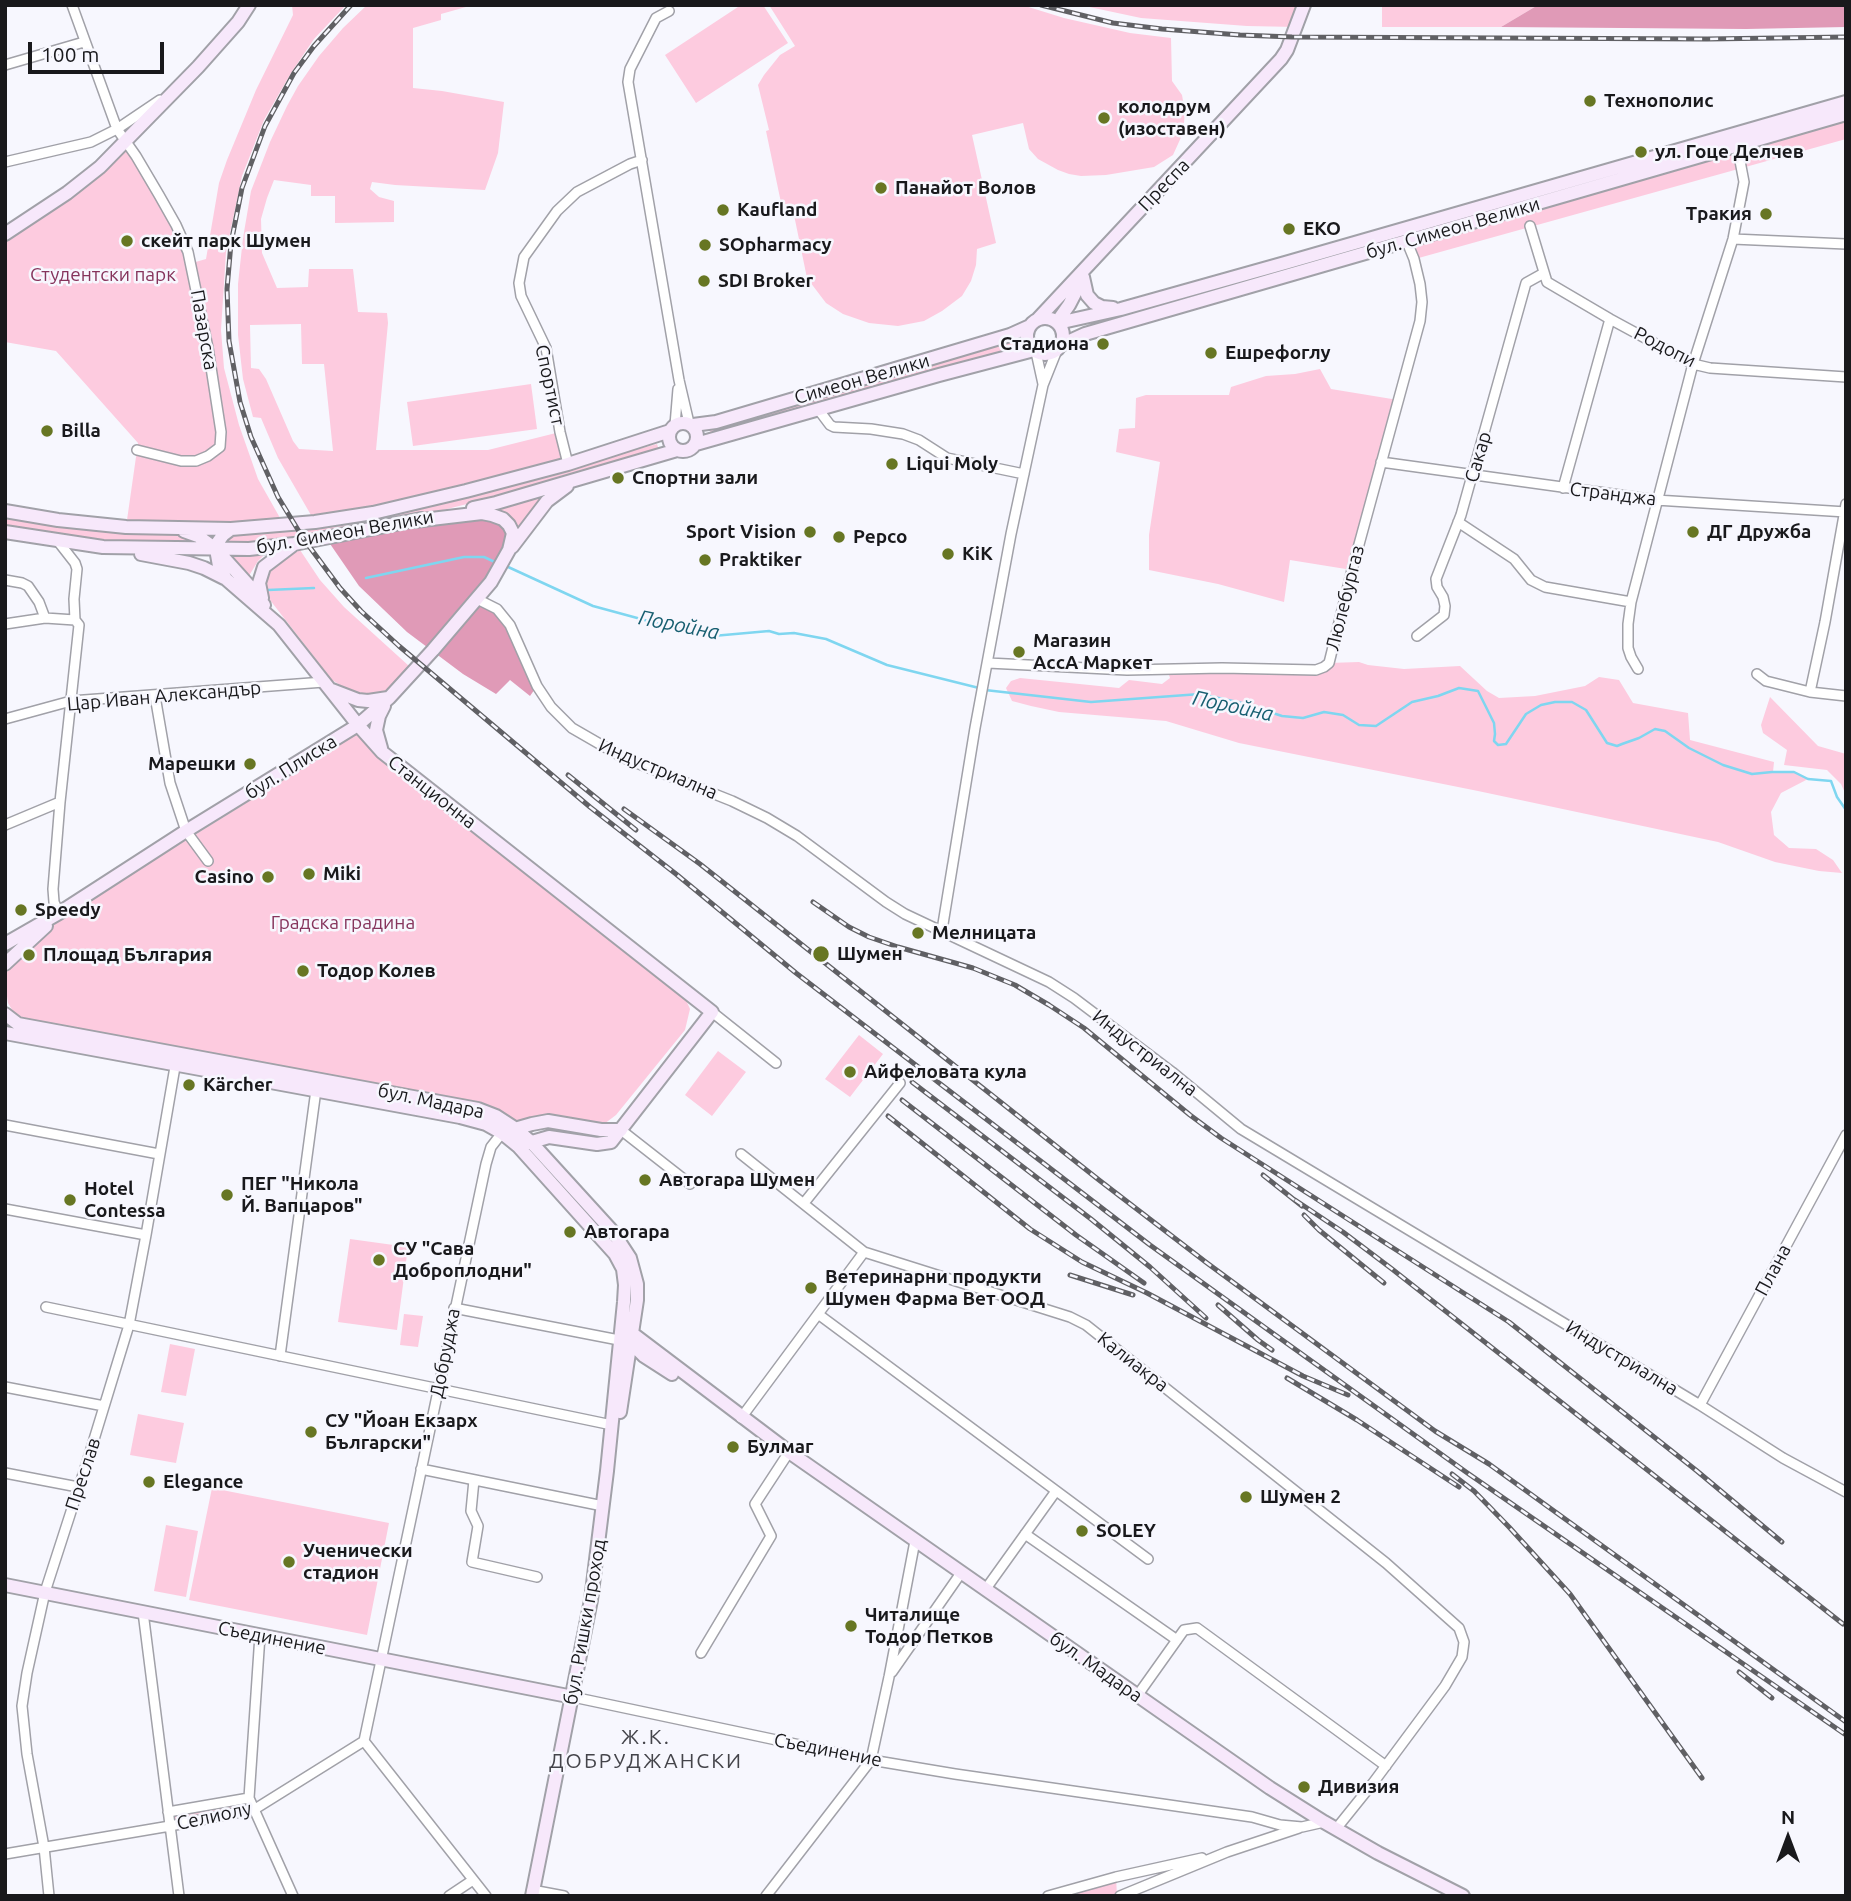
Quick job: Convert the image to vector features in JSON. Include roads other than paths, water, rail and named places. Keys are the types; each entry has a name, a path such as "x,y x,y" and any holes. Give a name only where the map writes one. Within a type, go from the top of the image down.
{"main road":[{"path":"5,234 100,167 180,86 249,5"},
{"name":"Преспа","path":"1033,323 1281,60 1302,5"},
{"name":"бул. Симеон Велики","path":"1059,348 1085,334 1407,242 1846,102"},
{"name":"бул. Симеон Велики","path":"1121,309 1735,139 1846,114"},
{"path":"1058,323 1091,262"},
{"path":"1083,278 1087,295 1094,303 1102,307 1121,309"},
{"path":"1035,351 1027,339 1033,323 1047,318 1058,323 1121,309"},
{"name":"Симеон Велики","path":"691,424 716,422 821,391 1010,335 1033,323"},
{"path":"696,444 698,436 691,424 684,422 673,428 671,444 677,450 690,450 696,444 939,375 1035,351 1047,354 1059,348 1063,334 1058,323"},
{"name":"бул. Симеон Велики","path":"5,511 126,527 231,529 315,522 373,513 466,491 568,464 673,428"},
{"name":"бул. Симеон Велики","path":"5,532 103,547 249,549 294,544 496,503 677,450"},
{"path":"509,550 547,501 577,480"},
{"path":"414,521 492,514 503,519 513,533 509,550"},
{"path":"178,528 198,536 216,549 252,589 279,625"},
{"path":"226,579 219,566 216,549 223,535 231,529"},
{"path":"279,625 261,595 260,575 264,567 294,544"},
{"path":"103,547 189,563 226,579"},
{"name":"бул. Плиска","path":"5,944 59,913 358,725 389,698 477,599 491,582 509,550"},
{"name":"Станционна","path":"226,579 279,625 382,752 712,1012"},
{"path":"326,685 358,700 389,698"},
{"path":"382,752 376,730 379,716 389,698"},
{"name":"бул. Плиска","path":"5,964 59,913"},
{"path":"525,1144 549,1137 605,1144 611,1142 712,1012"},
{"name":"бул. Мадара","path":"5,1014 18,1024 316,1090 474,1119 525,1144"},
{"name":"бул. Мадара","path":"5,1033 478,1109 496,1116 516,1129 525,1144 612,1232 630,1258 637,1284 626,1336"},
{"path":"502,1133 548,1121 601,1130 621,1130"},
{"name":"бул. Мадара","path":"626,1336 659,1366 741,1418"},
{"name":"бул. Мадара","path":"626,1336 1270,1788 1378,1853 1463,1896"},
{"name":"бул. Ришки проход","path":"607,1471 624,1395 626,1336"},
{"name":"бул. Ришки проход","path":"532,1893 591,1600 612,1425 626,1336"},
{"path":"624,1395 636,1371 648,1365 659,1366"},
{"name":"Съединение","path":"5,1585 573,1697"}],"street":[{"path":"72,5 117,130 126,141"},
{"path":"669,11 656,18 630,69 628,82 678,380 691,424"},
{"path":"5,65 84,42"},
{"path":"5,162 91,142 117,130 180,86"},
{"path":"1638,669 1628,648 1631,602 1693,364 1733,239 1744,182 1735,139"},
{"name":"Пазарска","path":"126,141 176,225 188,252 208,348 221,432 220,447 196,461 181,461 137,450"},
{"name":"Спортист","path":"568,464 546,348 521,296 519,283 524,257 557,211 577,192 630,163 642,160"},
{"path":"1530,226 1544,273"},
{"path":"1733,239 1846,244"},
{"name":"Люлебургаз","path":"988,663 1127,670 1316,670 1329,663 1420,321 1420,284 1415,259 1407,242"},
{"name":"Родопи","path":"1544,273 1547,282 1693,364 1710,368 1846,377"},
{"name":"Сакар","path":"1417,635 1444,615 1443,597 1436,579 1473,475 1526,283 1544,273"},
{"path":"1563,488 1610,319"},
{"path":"942,930 978,712 1024,474 1043,385 1059,348"},
{"path":"1035,351 1043,385"},
{"path":"673,428 678,380"},
{"path":"818,409 834,428 871,429 903,434 947,458 1024,474"},
{"name":"Странджа","path":"1381,462 1656,500 1845,509"},
{"path":"1810,692 1845,509"},
{"path":"1458,522 1514,559 1531,580 1545,587 1631,602"},
{"path":"57,540 77,569 74,599 75,621 79,625 53,889 54,902 59,913"},
{"path":"5,580 28,586 39,602 45,618"},
{"name":"Индустриална","path":"477,599 497,609 510,625 537,686 551,707 572,728 624,758 732,801 767,818 797,836 905,914 1049,982 1172,1072 1241,1129 1700,1405 1783,1458 1846,1492"},
{"path":"5,624 45,618 75,621"},
{"path":"1757,674 1766,681 1810,692 1846,695"},
{"name":"Цар Иван Александър","path":"5,719 71,701 326,685"},
{"path":"155,696 170,783 187,831 208,862"},
{"path":"5,825 60,802"},
{"name":"Станционна","path":"712,1012 776,1063"},
{"name":"Преслав","path":"49,1896 22,1706 27,1673 45,1592 129,1325 176,1059"},
{"path":"804,1203 900,1083"},
{"path":"280,1356 316,1090"},
{"path":"5,1125 159,1154"},
{"path":"621,1130 690,1184"},
{"name":"Добруджа","path":"381,1659 486,1164 491,1147 502,1133"},
{"name":"Плана","path":"1700,1405 1846,1135"},
{"name":"Калиакра","path":"741,1154 864,1252 1070,1317 1086,1325 1386,1563 1459,1628 1464,1642 1462,1657 1445,1686 1385,1766"},
{"path":"5,1209 146,1236"},
{"path":"741,1418 864,1252"},
{"path":"46,1307 612,1425"},
{"path":"454,1308 626,1336"},
{"path":"818,1314 1148,1559"},
{"path":"5,1387 104,1406"},
{"path":"701,1653 771,1536 755,1504 789,1452"},
{"path":"421,1469 603,1506"},
{"path":"5,1473 78,1487"},
{"path":"474,1480 471,1511 478,1527 472,1562 537,1577"},
{"path":"985,1590 1056,1491"},
{"path":"1025,1534 1177,1640"},
{"path":"766,1896 871,1760 915,1541"},
{"path":"889,1677 961,1573"},
{"path":"143,1612 179,1896"},
{"path":"1137,1696 1184,1630 1196,1628 1385,1766 1336,1829"},
{"path":"260,1635 249,1798 293,1896"},
{"path":"381,1659 364,1741 486,1896"},
{"name":"Съединение","path":"573,1697 871,1760 955,1774 1252,1817 1280,1825 1303,1827 1324,1822"},
{"name":"Селиолу","path":"5,1854 255,1810 364,1741"},
{"path":"168,1812 249,1798"},
{"path":"1120,1896 1227,1852 1303,1827"},
{"path":"1048,1896 1116,1877 1227,1852"},
{"path":"449,1896 473,1880"},
{"path":"532,1893 564,1896"}],"waterway":[{"path":"366,578 464,557 484,557 497,563"},
{"name":"Поройна","path":"506,566 593,606 663,625 713,636 769,631 826,639 887,665 979,688"},
{"path":"268,590 314,588"},
{"name":"Поройна","path":"985,690 1091,702 1200,694 1242,703 1282,716 1303,718 1324,712 1343,715 1359,725 1376,726 1412,702 1459,688 1478,691 1494,723 1494,741 1498,745 1506,744 1526,714 1541,705 1572,702 1586,710 1607,743 1617,746 1655,729 1665,731 1689,748 1723,765 1752,774 1794,772 1808,779 1831,781 1846,810"}],"railway":[{"path":"351,5 294,73 265,126 242,188 231,243 227,289 229,341 240,402 251,437 278,497 303,538 340,588 399,646 590,807 796,973 1150,1245 1466,1472 1846,1735"},
{"path":"1041,5 1113,23 1240,35 1707,39 1846,37"},
{"path":"568,775 636,830"},
{"path":"624,809 700,864 1207,1263 1435,1431 1489,1464 1846,1722"},
{"path":"813,902 849,927 869,937 973,968 1015,985 1084,1028 1221,1138 1509,1322 1782,1542"},
{"path":"912,1082 1091,1219 1150,1267 1206,1318"},
{"path":"902,1100 1076,1235 1144,1283"},
{"path":"888,1116 1030,1229 1082,1262 1147,1293 1303,1376 1348,1395"},
{"path":"1263,1175 1302,1206"},
{"path":"1295,1200 1392,1269 1843,1624"},
{"path":"1304,1215 1384,1283"},
{"path":"1070,1275 1133,1295"},
{"path":"1218,1305 1272,1350"},
{"path":"1287,1378 1459,1487"},
{"path":"1452,1474 1474,1491 1570,1594 1702,1778"},
{"path":"1739,1672 1772,1698"}],"place":[{"name":"Технополис","path":"1590,101"},
{"name":"колодрум (изоставен)","path":"1104,118"},
{"name":"ул. Гоце Делчев","path":"1641,152"},
{"name":"Панайот Волов","path":"881,188"},
{"name":"Kaufland","path":"723,210"},
{"name":"Тракия","path":"1766,214"},
{"name":"EKO","path":"1289,229"},
{"name":"скейт парк Шумен","path":"127,241"},
{"name":"SOpharmacy","path":"705,245"},
{"name":"SDI Broker","path":"704,281"},
{"name":"Стадиона","path":"1103,344"},
{"name":"Ешрефоглу","path":"1211,353"},
{"name":"Billa","path":"47,431"},
{"name":"Liqui Moly","path":"892,464"},
{"name":"Спортни зали","path":"618,478"},
{"name":"Sport Vision","path":"810,532"},
{"name":"ДГ Дружба","path":"1693,532"},
{"name":"Pepco","path":"839,537"},
{"name":"KiK","path":"948,554"},
{"name":"Praktiker","path":"705,560"},
{"name":"Магазин АссА Маркет","path":"1019,652"},
{"name":"Марешки","path":"250,764"},
{"name":"Miki","path":"309,874"},
{"name":"Casino","path":"268,877"},
{"name":"Speedy","path":"21,910"},
{"name":"Мелницата","path":"918,933"},
{"name":"Шумен","path":"821,954"},
{"name":"Площад България","path":"29,955"},
{"name":"Тодор Колев","path":"303,971"},
{"name":"Айфеловата кула","path":"850,1072"},
{"name":"Kärcher","path":"189,1085"},
{"name":"Автогара Шумен","path":"645,1180"},
{"name":"ПЕГ \"Никола Й. Вапцаров\"","path":"227,1195"},
{"name":"Hotel Contessa","path":"70,1200"},
{"name":"Автогара","path":"570,1232"},
{"name":"СУ \"Сава Доброплодни\"","path":"379,1260"},
{"name":"Ветеринарни продукти Шумен Фарма Вет ООД","path":"811,1288"},
{"name":"СУ \"Йоан Екзарх Български\"","path":"311,1432"},
{"name":"Булмаг","path":"733,1447"},
{"name":"Elegance","path":"149,1482"},
{"name":"Шумен 2","path":"1246,1497"},
{"name":"SOLEY","path":"1082,1531"},
{"name":"Ученически стадион","path":"289,1562"},
{"name":"Читалище Тодор Петков","path":"851,1626"},
{"name":"Дивизия","path":"1304,1787"}],"district":[{"name":"Ж.К. ДОБРУДЖАНСКИ","path":"646,1749"}],"park label":[{"name":"Студентски парк","path":"103,275"},
{"name":"Градска градина","path":"343,923"}]}
